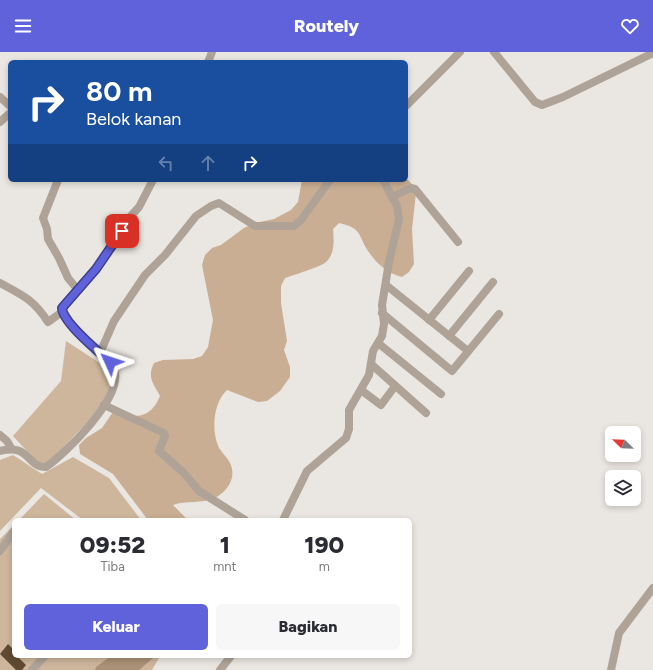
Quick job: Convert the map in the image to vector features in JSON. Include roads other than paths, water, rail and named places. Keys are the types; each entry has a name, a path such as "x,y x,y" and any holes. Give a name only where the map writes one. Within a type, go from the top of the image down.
{"street":[{"path":"408,104 460,52"},
{"path":"494,52 535,102 542,105 564,97 653,53"},
{"path":"0,97 8,104"},
{"path":"0,122 8,115"},
{"path":"57,182 43,218 49,242 59,258 68,278 78,290"},
{"path":"0,450 11,448 19,450 38,465 46,467 91,424 104,406 114,387 116,376 112,364 71,324 62,312 62,308 104,258 137,210 152,182"},
{"path":"100,353 114,321 145,275 165,255 193,219 200,213 214,204 220,203 256,226 294,226 301,220 328,182"},
{"path":"284,518 308,472 346,438 349,429 349,410 369,375 373,351 383,331 382,305 388,262 399,219 396,206 384,182"},
{"path":"392,197 411,188 415,189 458,242"},
{"path":"429,320 470,271"},
{"path":"449,336 493,282"},
{"path":"0,283 26,297 39,308 48,322 62,312"},
{"path":"386,285 468,351"},
{"path":"382,313 452,371 499,314"},
{"path":"378,343 442,394"},
{"path":"371,364 426,413"},
{"path":"361,390 381,405 396,386"},
{"path":"104,406 164,433 165,436 159,451 184,472 199,491 242,518"},
{"path":"0,435 7,441 11,448"},
{"path":"0,551 12,534"},
{"path":"611,670 619,633 653,588"},
{"path":"32,670 43,658"},
{"path":"220,670 229,658"}]}
